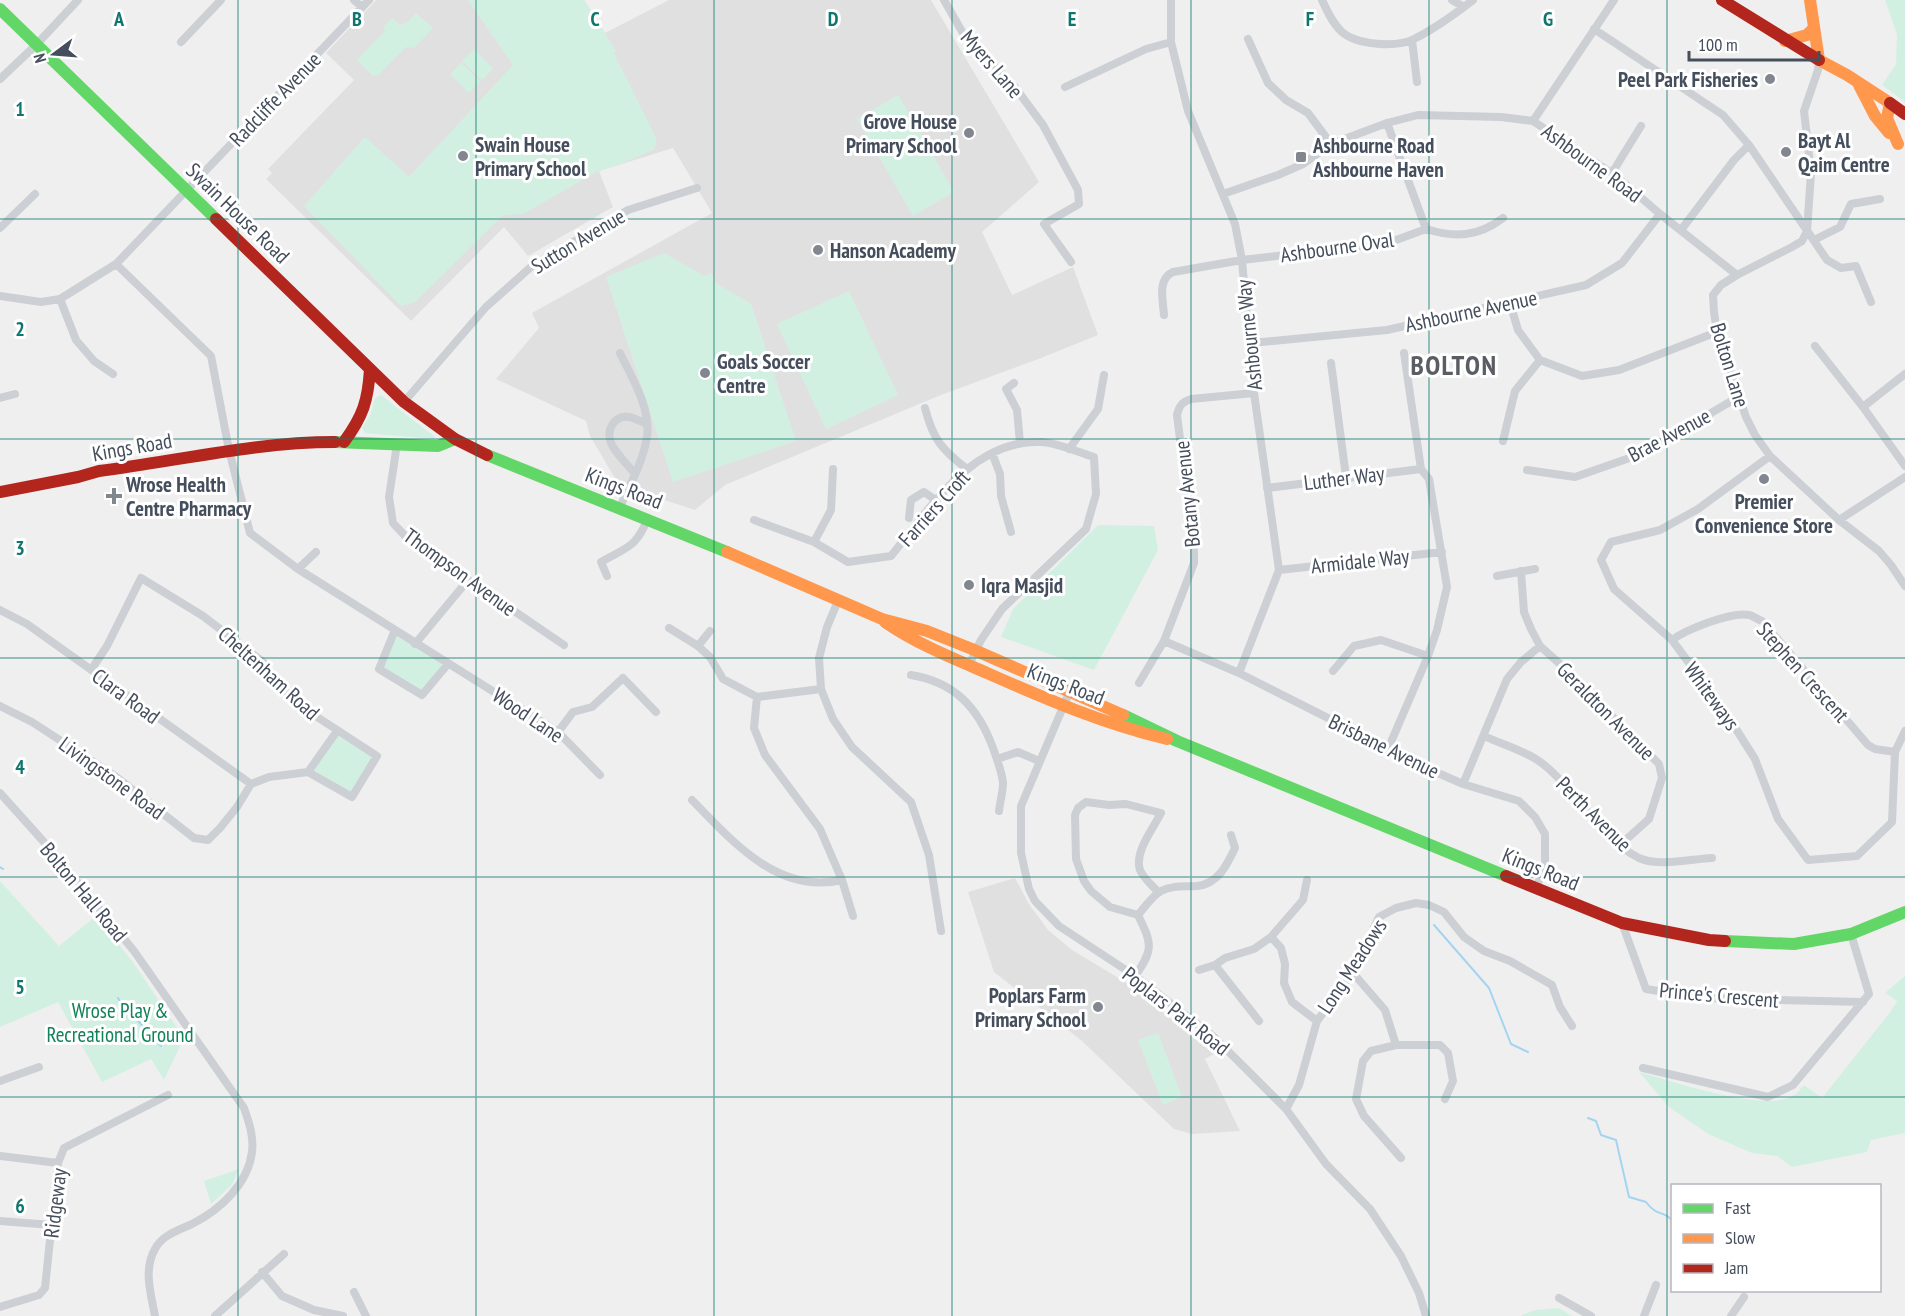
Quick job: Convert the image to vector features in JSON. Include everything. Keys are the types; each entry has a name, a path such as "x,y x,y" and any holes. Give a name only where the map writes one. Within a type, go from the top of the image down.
{"main road":[{"path":"1722,0 1785,41 1847,75 1905,114"},
{"path":"1810,0 1819,60"},
{"name":"Swain House Road","path":"0,9 404,402 454,439"},
{"path":"1785,41 1807,35 1815,30"},
{"path":"1815,30 1847,75"},
{"path":"1858,83 1875,116 1901,147"},
{"path":"1890,103 1887,118 1901,147"},
{"path":"344,441 361,419 369,400 370,369"},
{"name":"Kings Road","path":"0,492 99,471 295,442 344,441 438,447 454,439 521,469 648,518 882,619 908,624 974,651 1066,699 1143,734 1177,741 1622,923 1709,939 1794,944 1851,934 1905,912"},
{"name":"Kings Road","path":"882,619 901,634 969,665 1066,699"}],"street":[{"path":"0,79 78,0"},
{"path":"181,42 221,0"},
{"path":"354,0 362,8"},
{"name":"Radcliffe Avenue","path":"60,299 116,264 369,0"},
{"name":"Myers Lane","path":"944,0 964,35 1014,86 1043,125 1078,190 1079,204 1044,224 1071,262"},
{"name":"Ashbourne Way","path":"1171,0 1171,42 1188,111 1235,224 1242,260 1254,393 1279,570 1239,673"},
{"path":"1322,0 1327,12 1342,32 1364,43 1386,44 1412,40 1473,0"},
{"path":"1452,0 1464,7"},
{"path":"1533,121 1614,0"},
{"path":"1594,29 1723,115 1749,145 1827,260 1841,268 1856,266 1871,302"},
{"path":"1248,39 1268,83 1286,100 1308,113 1331,144"},
{"path":"1412,40 1418,82"},
{"path":"1065,87 1146,49 1171,42"},
{"path":"1807,231 1811,173 1804,111 1818,70 1819,60"},
{"name":"Ashbourne Road","path":"1223,194 1278,175 1303,164 1331,144 1387,123 1418,116 1501,117 1533,121 1612,173 1737,274"},
{"name":"Ashbourne Oval","path":"1164,315 1162,284 1168,274 1242,260 1388,243 1426,229 1387,123"},
{"path":"1612,173 1641,126"},
{"path":"1681,230 1734,160 1749,145"},
{"name":"Sutton Avenue","path":"404,402 486,307 532,266 628,210 697,188"},
{"path":"0,228 35,194"},
{"path":"1814,240 1840,227 1851,204 1880,199"},
{"name":"Ashbourne Avenue","path":"1251,343 1388,330 1586,285 1622,263 1660,214"},
{"path":"1426,229 1444,234 1466,234 1489,229 1503,218"},
{"name":"Bolton Lane","path":"1807,231 1802,241 1737,274 1721,285 1713,295 1717,332 1746,417 1770,456 1839,520 1879,551 1904,580"},
{"name":"Wood Lane","path":"116,264 211,356 229,450 250,532 298,569 558,732 600,775"},
{"path":"0,296 41,302 60,299 76,340 94,361 113,374"},
{"path":"1510,303 1518,330 1540,360 1582,376 1619,370 1717,332"},
{"path":"1815,346 1863,407 1905,466"},
{"path":"620,353 638,389 647,424 647,438 635,474 620,507"},
{"path":"1388,749 1428,656 1447,587 1429,478 1421,469 1404,353"},
{"path":"1503,441 1515,391 1540,360"},
{"path":"1331,363 1346,477"},
{"path":"1863,407 1905,374"},
{"path":"1069,449 1098,409 1104,375"},
{"path":"1014,383 1006,389 1017,410 1020,443"},
{"path":"1090,385 1102,386"},
{"name":"Botany Avenue","path":"1139,683 1164,641 1194,563 1177,415 1183,403 1191,399 1254,393"},
{"path":"0,398 15,394"},
{"name":"Brae Avenue","path":"1527,470 1575,477 1641,454 1740,396"},
{"path":"925,408 931,431 947,453 966,468"},
{"path":"635,474 612,445 609,433 613,423 621,417 631,417 647,424"},
{"name":"Farriers Croft","path":"754,520 814,542 848,562 891,556 966,468 992,453 1020,443 1041,442 1094,457 1096,494 1086,529 1002,609 974,651"},
{"name":"Thompson Avenue","path":"397,444 389,497 393,523 408,539 564,645"},
{"path":"992,453 1000,474 1000,496 1011,532"},
{"name":"Whiteways","path":"1770,456 1698,509 1660,530 1611,542 1601,560 1614,589 1672,640 1724,710 1755,759 1778,819 1808,860 1857,856 1892,822 1895,752 1905,731"},
{"path":"814,542 831,510 833,469"},
{"name":"Luther Way","path":"1267,488 1421,469"},
{"path":"1839,520 1905,477"},
{"path":"909,518 911,500 924,492 937,501"},
{"path":"607,576 601,562 636,543 648,518"},
{"path":"298,569 316,552"},
{"name":"Armidale Way","path":"1279,570 1442,552"},
{"path":"1497,576 1535,569"},
{"name":"Geraldton Avenue","path":"1521,570 1524,612 1540,646 1570,673 1659,764 1662,778 1649,819 1620,845"},
{"name":"Cheltenham Road","path":"90,670 107,646 141,578 203,616 241,644 263,662 271,679 286,692 337,731 377,756 352,797 308,772 337,731"},
{"path":"415,644 468,580"},
{"path":"838,601 826,627 819,658 821,689 833,719 852,747 911,802 929,855 940,931"},
{"name":"Clara Road","path":"0,610 27,624 250,784"},
{"name":"Stephen Crescent","path":"1672,640 1680,634 1731,616 1749,615 1762,621 1868,745 1875,749 1895,752"},
{"path":"669,628 698,646 710,657 723,679 757,697 821,689"},
{"path":"395,630 379,669 422,695 448,664"},
{"path":"698,646 710,631"},
{"path":"1333,671 1353,646 1381,640 1428,656"},
{"name":"Brisbane Avenue","path":"1164,641 1239,673 1388,749 1463,784 1519,801 1535,818 1545,834 1545,864 1536,889"},
{"path":"1463,784 1508,679 1521,662 1540,646"},
{"path":"969,665 974,651"},
{"path":"911,675 932,678 952,690 975,710 997,759 1003,784 999,811"},
{"path":"558,732 573,712 592,706 623,678 656,712"},
{"path":"757,697 754,728 765,755 820,829 842,880 853,916"},
{"name":"Poplars Park Road","path":"1066,699 1021,806 1021,853 1029,889 1035,901 1059,926 1135,976 1214,1037 1286,1109 1326,1164 1377,1218 1401,1256 1419,1293 1426,1316"},
{"name":"Livingstone Road","path":"0,706 32,722 115,776 194,838 208,840 237,807 250,784"},
{"name":"Perth Avenue","path":"1484,736 1538,760 1620,845 1639,858 1659,862 1712,858"},
{"path":"997,759 1018,752 1039,761"},
{"path":"250,784 269,777 308,772"},
{"name":"Bolton Hall Road","path":"0,794 52,851 134,951 244,1107 252,1130 252,1153 244,1176 236,1189 220,1206 194,1223 170,1233 155,1248 148,1272 155,1316"},
{"path":"692,800 728,837 774,873 798,880 826,883 842,880"},
{"path":"1135,976 1148,958 1148,936 1138,915 1110,907 1091,891 1084,881 1076,858 1075,816 1078,808 1086,802 1109,805 1126,804 1161,813 1142,849 1139,862 1144,877 1158,892"},
{"path":"1138,915 1158,892 1174,886 1200,886 1216,879 1227,866 1238,846 1231,835"},
{"path":"1198,970 1254,949 1271,937 1303,900 1307,880"},
{"name":"Long Meadows","path":"1286,1109 1299,1085 1317,1020 1353,973 1379,917 1396,908 1416,903 1429,905 1444,912 1464,937 1484,951 1510,961 1552,985 1560,1007 1572,1026"},
{"name":"Prince's Crescent","path":"1622,923 1646,989 1702,998 1863,1002"},
{"path":"1643,1068 1767,1097 1793,1085 1869,994 1851,934"},
{"path":"1271,937 1281,948 1285,964 1284,983 1292,1002 1317,1020"},
{"path":"1215,965 1259,1021"},
{"path":"1353,973 1385,1010 1396,1045"},
{"path":"1401,1158 1364,1116 1356,1099 1363,1061 1371,1051 1396,1045 1440,1044 1448,1053 1453,1081 1445,1099"},
{"path":"0,1081 39,1067"},
{"name":"Ridgeway","path":"0,1307 39,1295 45,1288 58,1164 64,1148 168,1095"},
{"path":"0,1156 58,1164"},
{"path":"0,1221 52,1225"},
{"path":"215,1316 284,1254"},
{"path":"262,1272 282,1296 312,1313 342,1316"},
{"path":"1644,1316 1656,1285"},
{"path":"354,1293 366,1316"},
{"path":"1731,1316 1744,1297"},
{"path":"1559,1298 1591,1316"}],"shaded area":[{"name":"Hanson Academy","path":"376,0 584,0 605,33 669,0 931,0 1039,182 982,232 1012,295 1073,267 1098,335 941,395 725,485 695,510 619,485 590,436 586,421 496,379 539,328 532,313 712,213 673,148 599,171 613,207 528,256 504,227 411,321 266,179 272,173 268,169 354,80 326,53"},
{"name":"Poplars Farm Primary School","path":"1015,878 1029,904 1048,930 1072,950 1130,985 1214,1054 1205,1059 1240,1131 1192,1134 1174,1129 1082,1041 994,972 968,892"}],"green space":[{"path":"468,0 584,0 616,51 614,53 656,138 656,144 653,150 598,171 523,214 503,215 415,302 401,306 304,206 365,137 409,177 513,65"},
{"path":"1885,0 1905,0 1905,102 1882,85 1896,64 1897,35"},
{"path":"416,13 433,28 414,48 406,47 377,76 373,76 357,60 385,31 383,27 392,18 400,25 406,23"},
{"path":"474,49 493,69 482,80 462,61"},
{"path":"461,63 480,81 469,93 450,74"},
{"path":"898,95 954,192 913,216 857,119"},
{"name":"Goals Soccer Centre","path":"664,253 704,276 711,273 716,283 751,304 796,441 673,482 606,277"},
{"path":"849,291 898,395 826,429 777,324"},
{"path":"381,395 435,437 434,439 365,433 362,428 371,413 375,398"},
{"path":"1098,525 1154,526 1158,550 1094,670 1001,637 1013,609"},
{"path":"397,635 443,664 421,691 383,667"},
{"path":"338,735 373,757 350,793 313,772"},
{"name":"Wrose Play & Recreational Ground","path":"0,881 59,946 96,916 133,962 184,1038 164,1080 151,1059 102,1082 58,1002 0,1027"},
{"path":"1905,976 1905,1133 1871,1140 1867,1152 1792,1167 1777,1156 1752,1153 1708,1134 1669,1107 1639,1072 1718,1094 1762,1101 1780,1100 1795,1094 1804,1085 1822,1098 1891,1011 1897,1001 1885,993"},
{"path":"1158,1033 1182,1097 1163,1105 1138,1040"},
{"path":"239,1169 232,1185 211,1204 204,1181"},
{"path":"1559,1308 1572,1316 1520,1316 1535,1310"}],"waterway":[{"path":"1434,925 1489,988 1511,1044 1528,1052"},
{"path":"118,998 161,1046"},
{"path":"1588,1118 1596,1121 1601,1135 1616,1140 1629,1197 1646,1202 1653,1210 1671,1219"}],"traffic: fast":[{"path":"0,9 216,219"},
{"path":"335,442 438,446 455,439"},
{"path":"487,455 727,552"},
{"path":"1123,715 1177,741 1506,876"},
{"path":"1725,941 1794,944 1851,934 1905,912"}],"traffic: slow":[{"path":"1810,0 1819,60 1890,103 1887,118 1898,144"},
{"path":"1785,41 1807,35 1814,28"},
{"path":"1859,85 1875,116 1889,133"},
{"path":"727,552 882,619 927,631 972,649 1123,715"},
{"path":"885,622 935,650 1053,701 1121,726 1167,739"}],"traffic: jam":[{"path":"1722,0 1819,60"},
{"path":"1890,103 1905,114"},
{"path":"216,219 404,402 455,439 487,455"},
{"path":"344,442 363,408 370,369"},
{"path":"0,492 99,471 217,453 275,445 335,442"},
{"path":"1506,876 1622,923 1725,941"}],"place":[{"name":"Peel Park Fisheries","path":"1770,79"},
{"name":"Grove House Primary School","path":"969,133"},
{"name":"Bayt Al Qaim Centre","path":"1786,152"},
{"name":"Swain House Primary School","path":"463,156"},
{"name":"Ashbourne Road Ashbourne Haven","path":"1301,157"},
{"name":"Hanson Academy","path":"818,250"},
{"name":"Goals Soccer Centre","path":"705,373"},
{"name":"Premier Convenience Store","path":"1764,479"},
{"name":"Wrose Health Centre Pharmacy","path":"114,496"},
{"name":"Iqra Masjid","path":"969,585"},
{"name":"Poplars Farm Primary School","path":"1098,1007"}],"district":[{"name":"BOLTON","path":"1454,365"}]}
